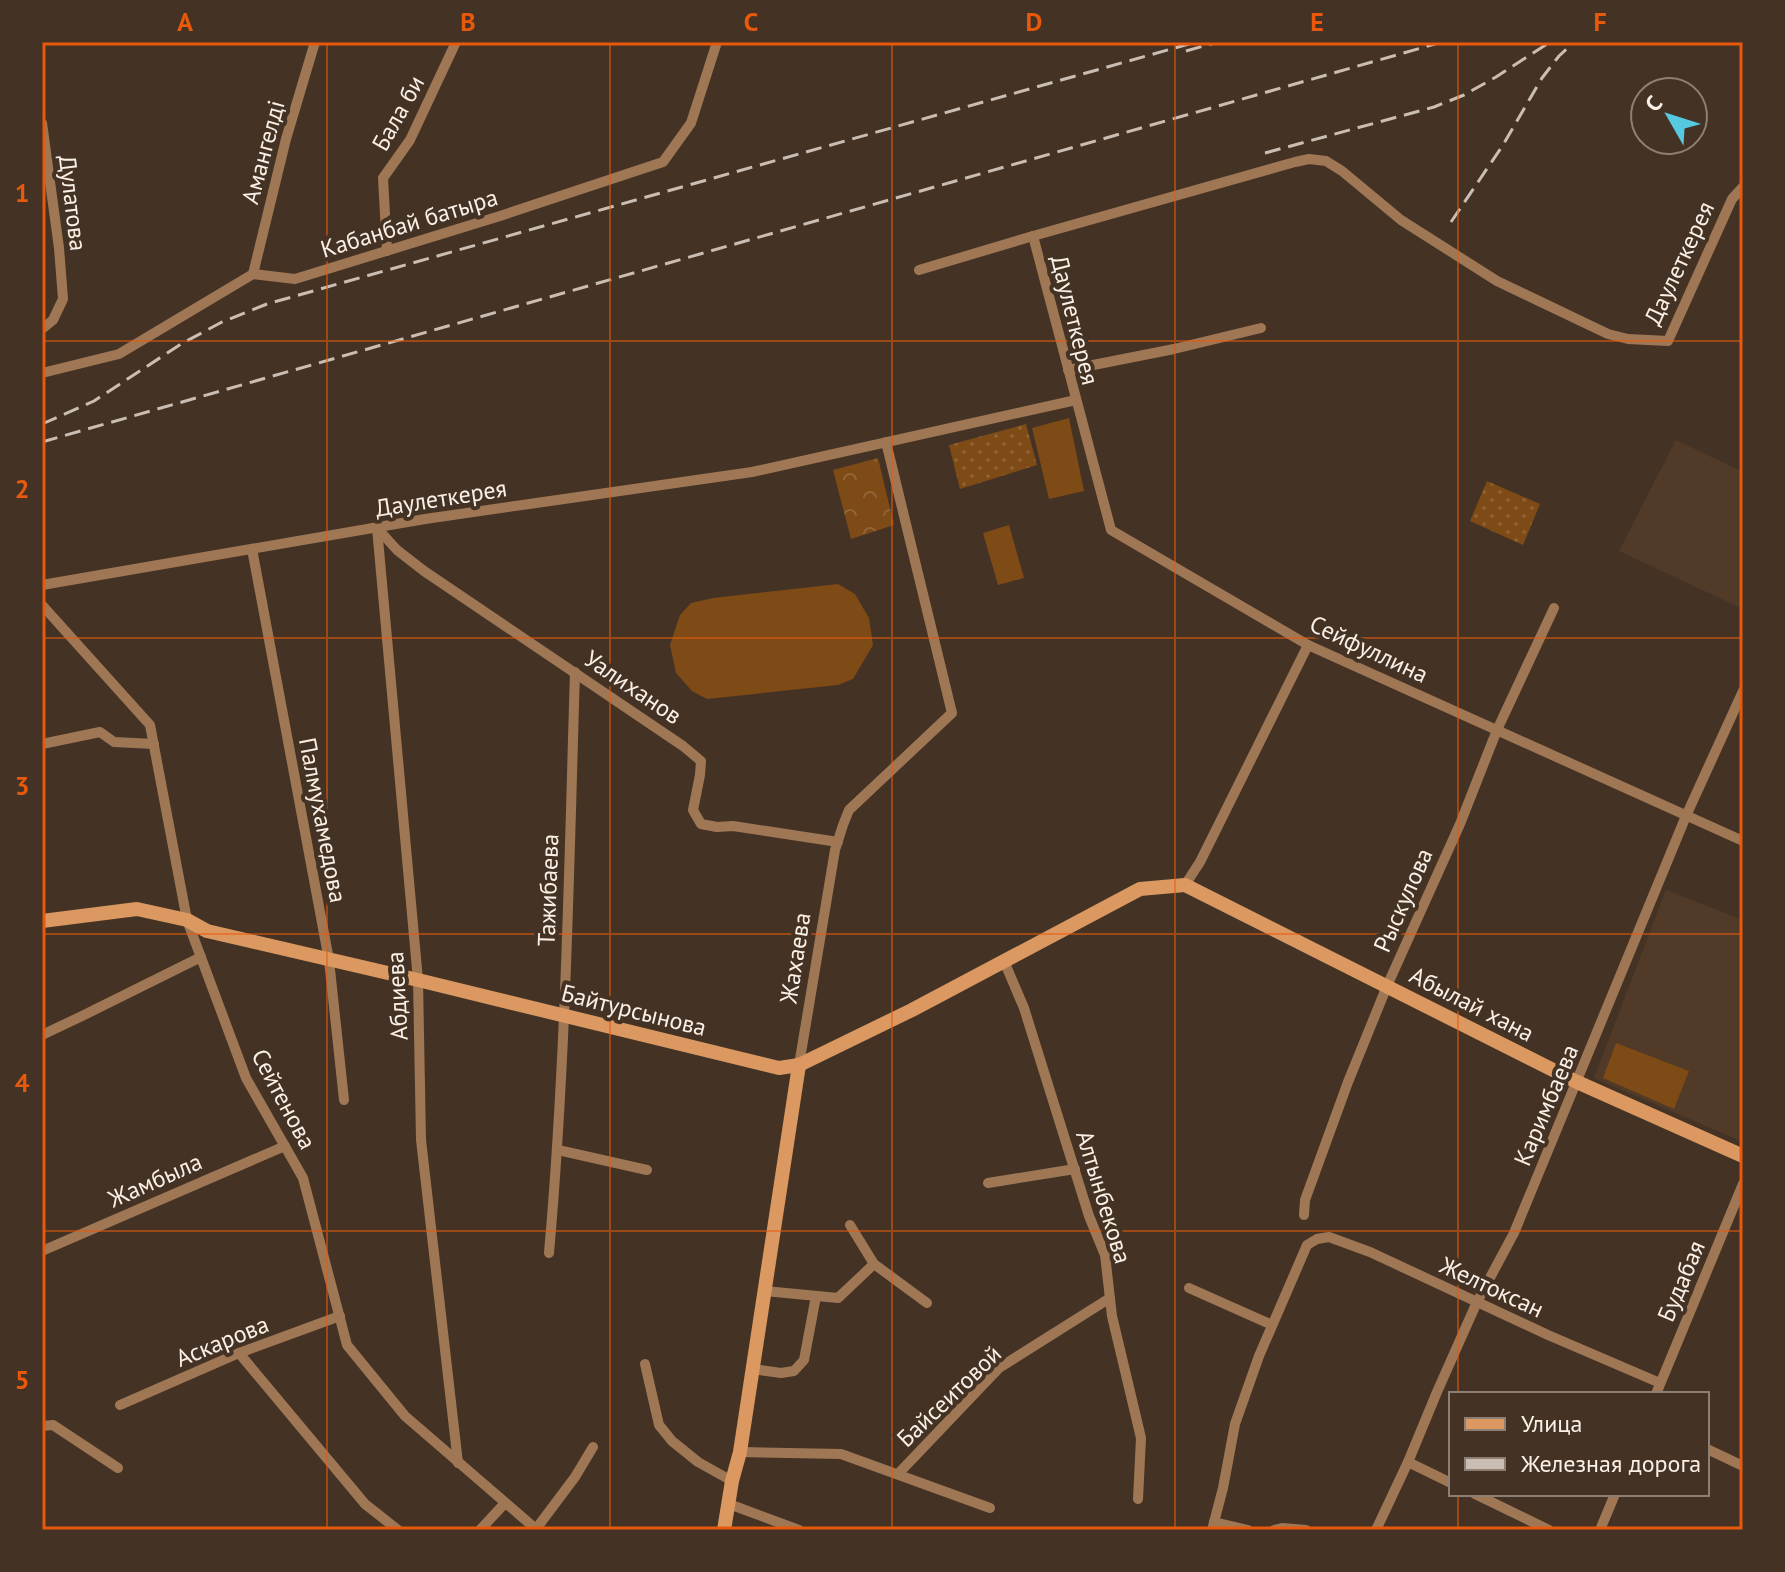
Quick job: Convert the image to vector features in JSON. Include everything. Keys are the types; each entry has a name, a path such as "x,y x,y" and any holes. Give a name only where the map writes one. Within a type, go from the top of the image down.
{"main road":[{"name":"Байтурсынова","path":"42,921 137,909 187,920 207,931 779,1068 799,1065 912,1010 1140,889 1185,885"},
{"name":"Абылай хана","path":"1185,885 1577,1082 1743,1156"},
{"name":"Жахаева","path":"724,1530 740,1452 799,1065"}],"street":[{"name":"Амангелді","path":"253,274 286,139 315,42"},
{"name":"Бала би","path":"387,251 383,178 410,140 456,42"},
{"name":"Кабанбай батыра","path":"253,274 295,279 663,162 691,123 717,42"},
{"name":"Дулатова","path":"42,123 63,299 53,320 42,329"},
{"name":"Даулеткерея","path":"42,585 377,528 752,472 1076,400 1033,236 1309,159 1326,161 1342,171 1401,220 1497,281 1608,334 1628,339 1668,341 1732,199 1743,187"},
{"path":"919,270 1033,236"},
{"path":"47,372 119,354 253,274"},
{"path":"1068,370 1261,328"},
{"name":"Сейфуллина","path":"1076,400 1111,530 1308,645 1743,841"},
{"name":"Жахаева","path":"799,1065 838,842 849,810 952,713 886,442"},
{"name":"Уалиханов","path":"377,528 397,550 424,571 701,761 693,810 701,824 838,842"},
{"name":"Абдиева","path":"377,528 418,980 421,1140 458,1463"},
{"name":"Палмухамедова","path":"252,549 329,960 344,1100"},
{"name":"Сейтенова","path":"42,605 150,725 187,920 246,1078 303,1178 347,1345 405,1416 536,1530"},
{"name":"Рыскулова","path":"1304,1215 1305,1200 1387,986 1460,824 1497,730 1554,608"},
{"path":"1185,885 1200,862 1308,645"},
{"name":"Тажибаева","path":"549,1253 565,1016 575,672"},
{"name":"Каримбаева","path":"1376,1530 1477,1302 1514,1233 1686,816 1743,691"},
{"path":"42,744 100,732 114,742 154,744"},
{"path":"42,1035 201,957"},
{"name":"Алтынбекова","path":"1004,961 1024,1008 1089,1216 1105,1255 1112,1316 1141,1438 1138,1499"},
{"name":"Жамбыла","path":"42,1251 285,1146"},
{"path":"558,1150 647,1170"},
{"path":"988,1183 1075,1169"},
{"name":"Будабая","path":"1658,1389 1743,1184"},
{"path":"850,1225 874,1264 927,1303"},
{"name":"Желтоксан","path":"1272,1325 1307,1245 1329,1237 1370,1252 1658,1389"},
{"path":"765,1291 838,1298 874,1264"},
{"path":"1189,1288 1272,1325 1235,1424 1213,1526 1248,1530"},
{"path":"752,1369 781,1373 794,1371 804,1360 816,1296"},
{"name":"Байсеитовой","path":"898,1474 999,1368 1110,1298"},
{"name":"Аскарова","path":"120,1405 239,1353 340,1316"},
{"path":"239,1353 365,1504 398,1530"},
{"path":"645,1364 659,1425 672,1441 698,1462 732,1481"},
{"path":"42,1426 53,1425 118,1468"},
{"path":"536,1530 593,1447"},
{"path":"1709,1450 1743,1466"},
{"name":"Байсеитовой","path":"740,1452 841,1454 990,1508"},
{"path":"1408,1462 1449,1482"},
{"path":"1479,1496 1549,1530"},
{"path":"1600,1530 1614,1496"},
{"path":"480,1530 505,1503"},
{"path":"729,1504 799,1530"},
{"path":"1274,1530 1306,1530"}],"shaded area":[{"path":"1676,440 1743,472 1743,609 1619,551"},
{"path":"1666,890 1743,920 1743,1142 1594,1078"}],"green space":[{"path":"1069,418 1084,491 1049,499 1032,428"},
{"path":"1026,424 1037,465 960,489 949,445"},
{"path":"878,458 894,525 851,539 833,470"},
{"path":"1487,481 1540,504 1523,545 1470,521"},
{"path":"1009,525 1024,578 998,585 983,533"},
{"path":"838,584 855,594 869,618 873,645 853,679 838,685 707,699 692,691 676,673 670,645 680,615 691,603"},
{"path":"1616,1043 1689,1071 1674,1109 1603,1078"}],"railway":[{"path":"42,424 94,401 181,344 222,322 267,304 1196,42"},
{"path":"1186,51 1218,42"},
{"path":"42,442 1442,42"},
{"path":"1265,153 1434,107 1464,95 1550,42"},
{"path":"1451,222 1503,145 1542,78 1574,42"}]}
